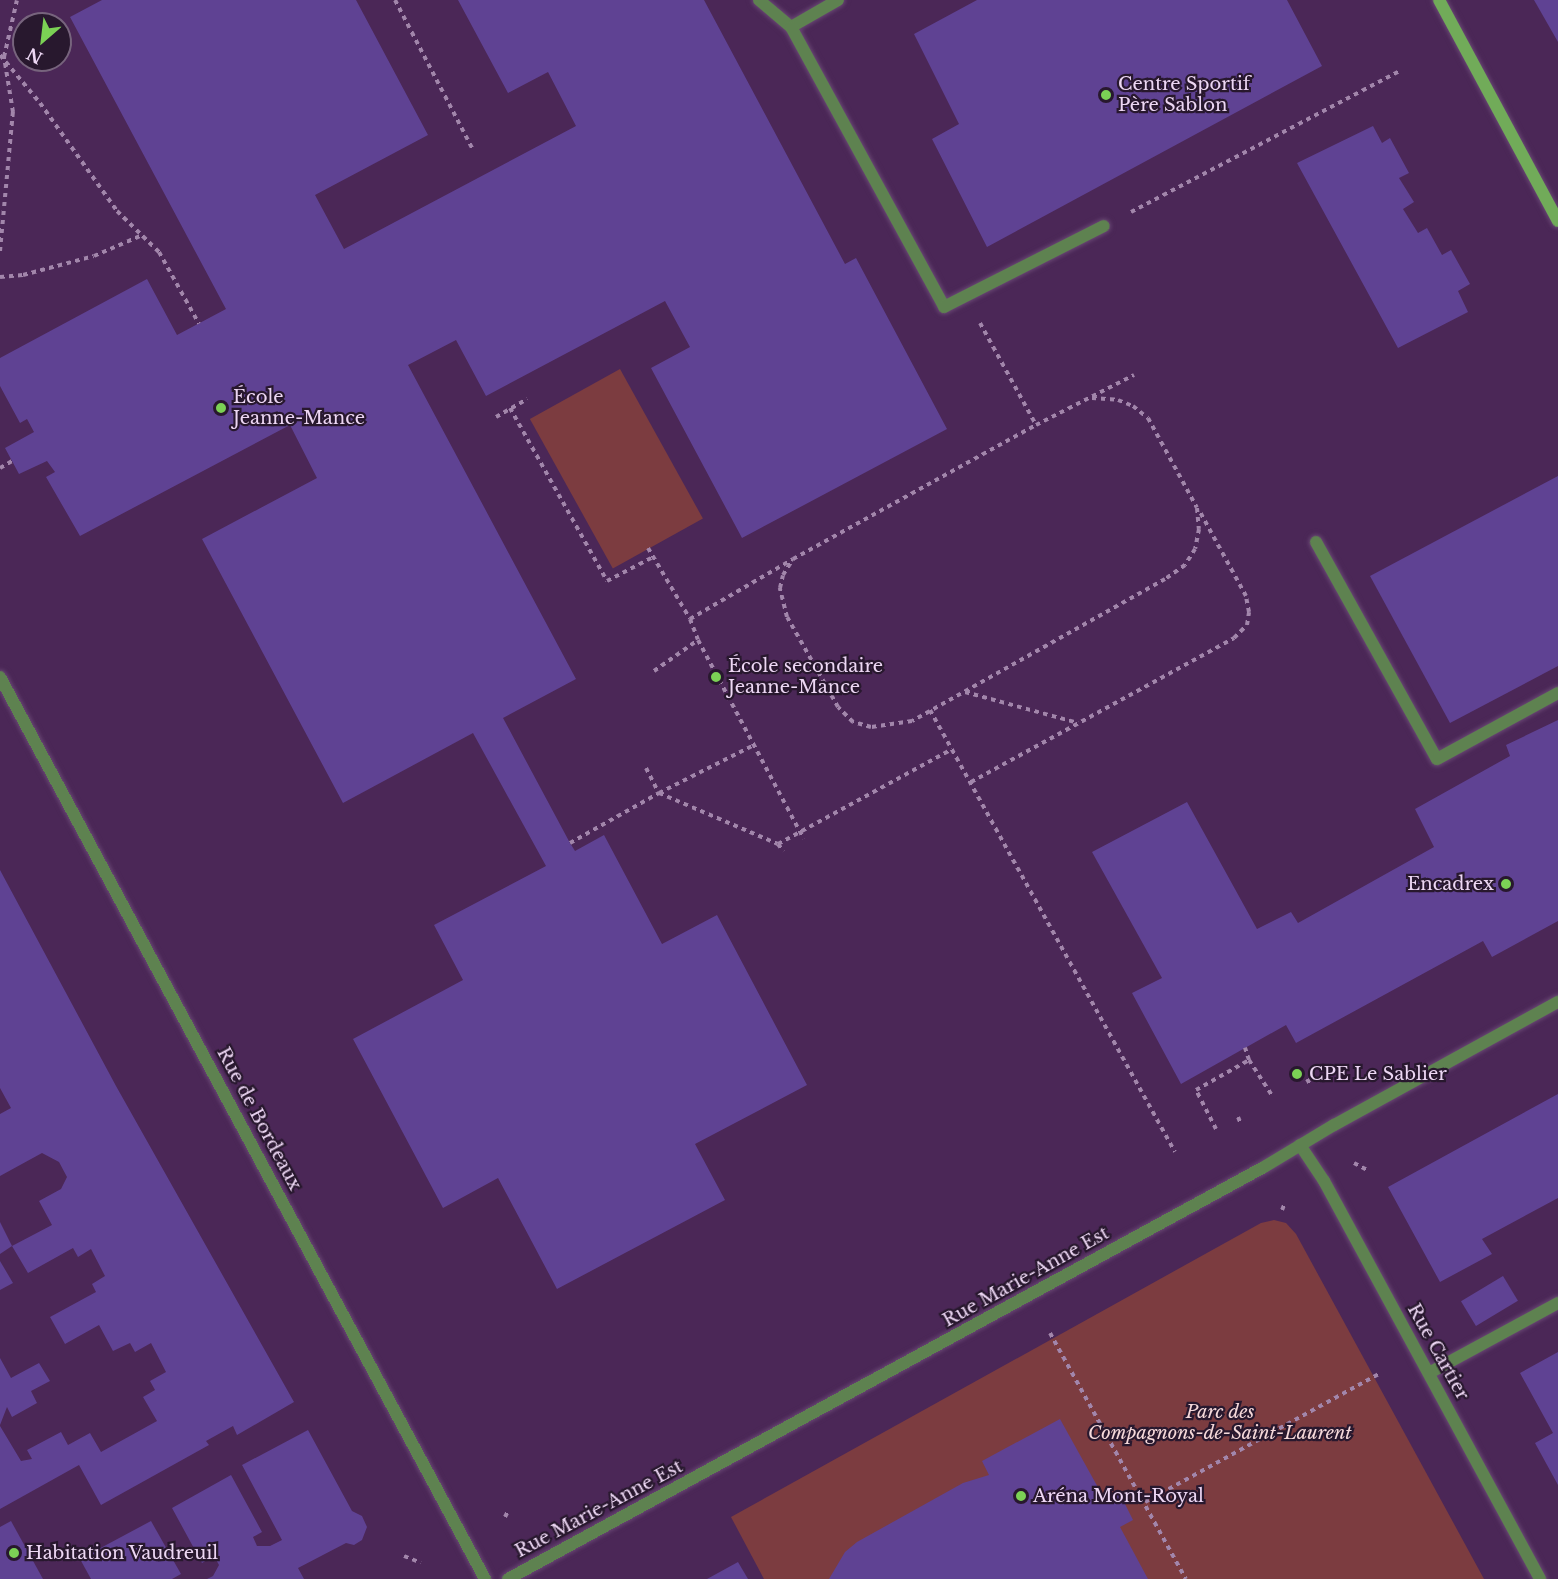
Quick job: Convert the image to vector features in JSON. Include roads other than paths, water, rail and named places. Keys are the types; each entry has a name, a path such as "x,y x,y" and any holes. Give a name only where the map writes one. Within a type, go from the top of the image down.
{"main road":[{"path":"1439,0 1558,221"}],"street":[{"path":"759,0 791,27 944,307 1104,226"},
{"path":"791,27 838,0"},
{"path":"1316,542 1437,759 1558,693"},
{"name":"Rue de Bordeaux","path":"0,677 485,1579"},
{"name":"Rue Marie-Anne Est","path":"508,1579 1070,1274 1558,1002"},
{"name":"Rue Cartier","path":"1300,1145 1324,1181 1540,1579"},
{"path":"1429,1373 1558,1303"}],"place":[{"name":"Centre Sportif Père Sablon","path":"1106,95"},
{"name":"École Jeanne-Mance","path":"221,408"},
{"name":"École secondaire Jeanne-Mance","path":"716,677"},
{"name":"Encadrex","path":"1506,884"},
{"name":"CPE Le Sablier","path":"1297,1074"},
{"name":"Aréna Mont-Royal","path":"1021,1496"},
{"name":"Habitation Vaudreuil","path":"14,1553"}],"park label":[{"name":"Parc des Compagnons-de-Saint-Laurent","path":"1220,1423"}]}
